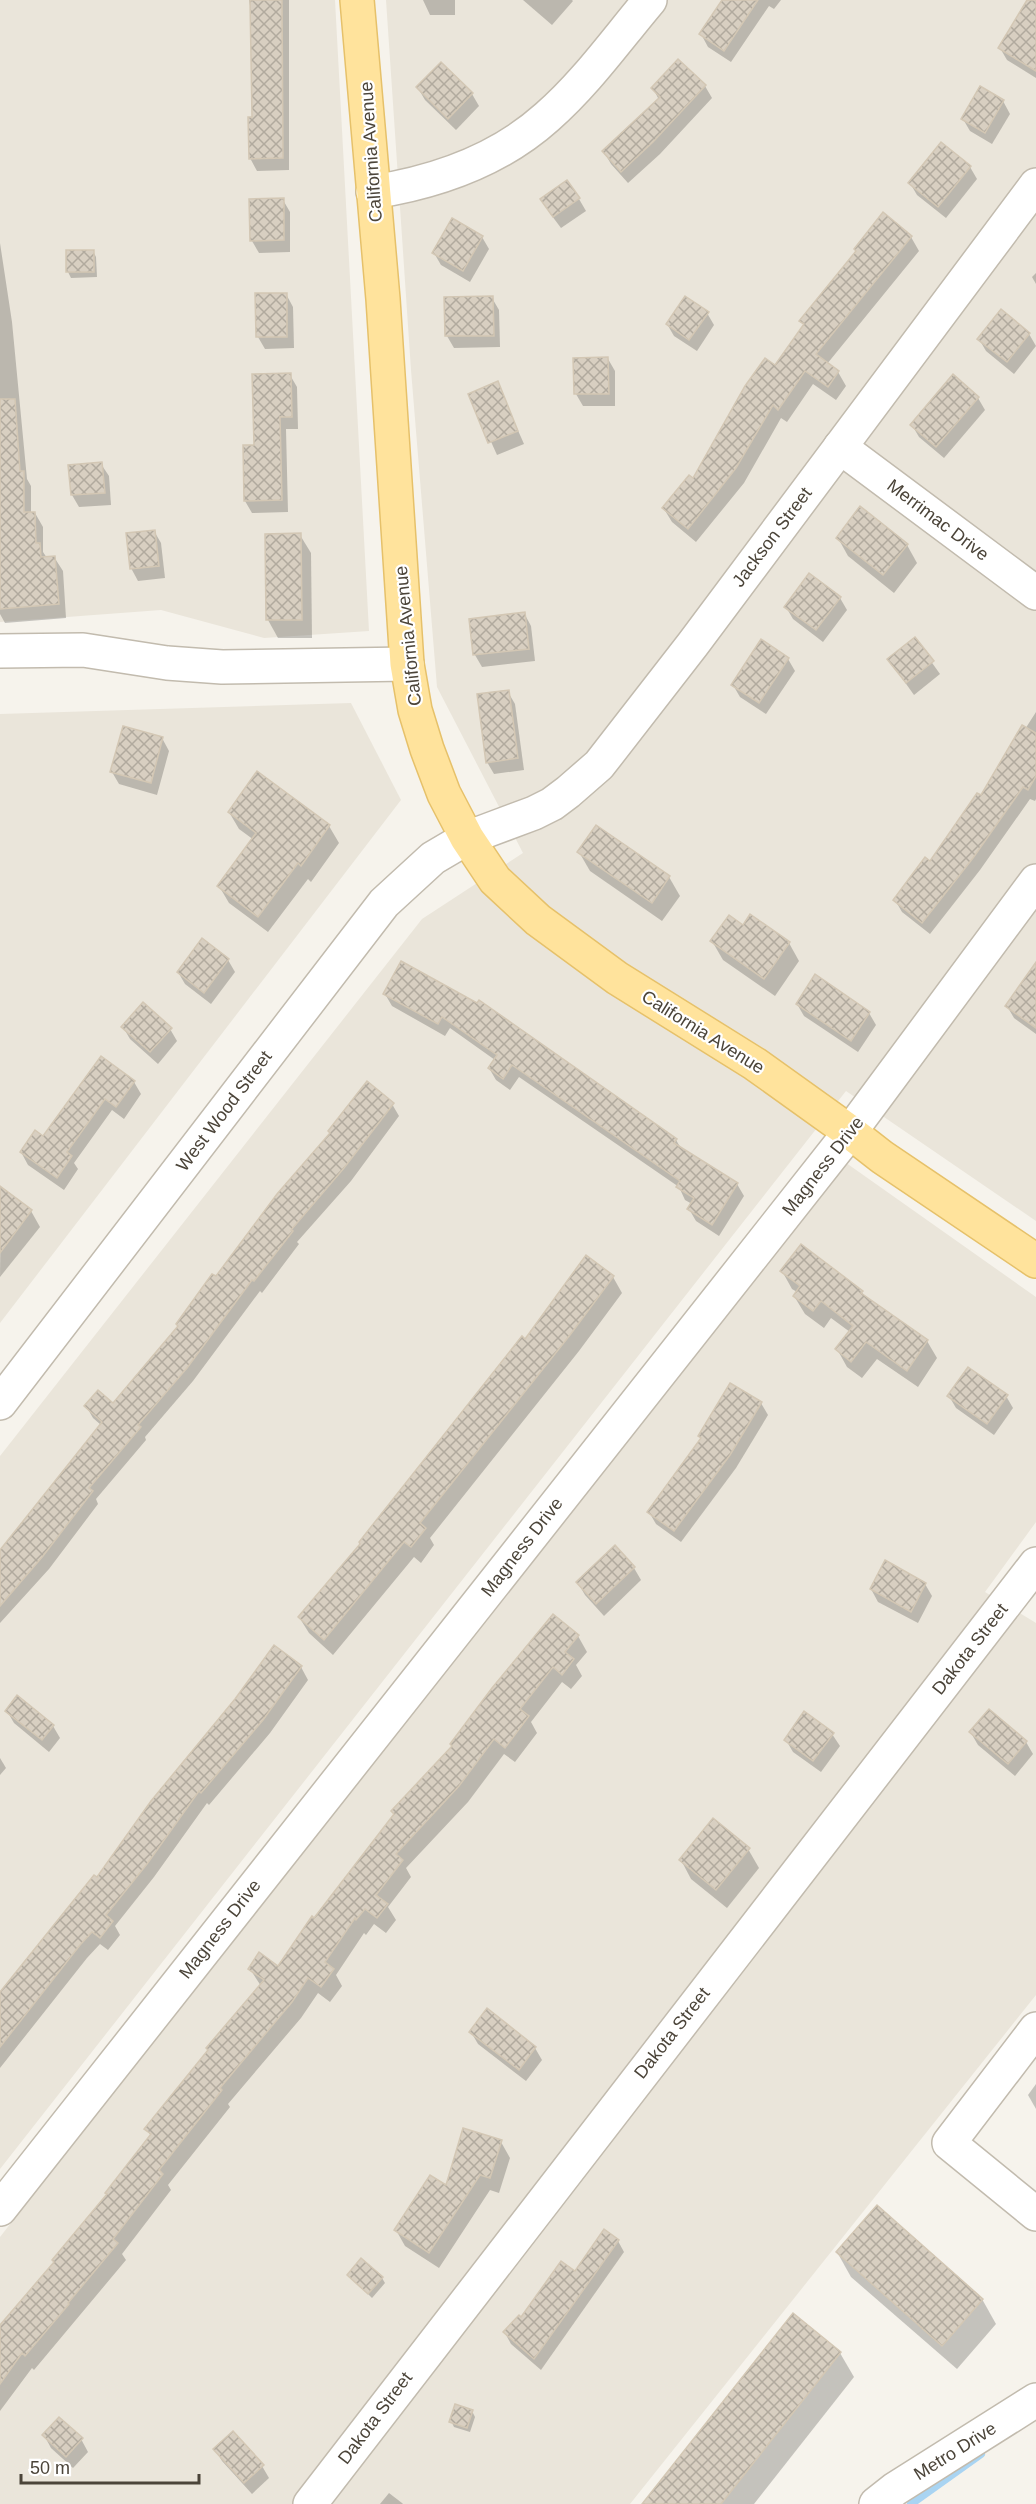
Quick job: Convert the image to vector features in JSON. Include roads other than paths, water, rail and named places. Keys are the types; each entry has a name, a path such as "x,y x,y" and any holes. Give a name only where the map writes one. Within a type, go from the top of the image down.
{"main road":[{"name":"California Avenue","path":"357,0 407,664 415,710 427,749 444,794 467,838 495,880 538,920 617,978 755,1064 882,1157 1036,1261"}],"street":[{"path":"373,192 411,186 448,175 483,160 516,141 547,118 574,91 650,0"},
{"name":"Jackson Street","path":"467,838 552,804 599,765 1036,185"},
{"name":"Merrimac Drive","path":"840,447 1036,593"},
{"path":"0,651 83,650 167,663 222,667 407,664"},
{"name":"West Wood Street","path":"0,1403 384,903 433,858 467,838"},
{"name":"Magness Drive","path":"0,2209 850,1132 1036,881"},
{"name":"Dakota Street","path":"310,2504 1036,1564"},
{"path":"1036,2029 949,2143 1036,2214"},
{"name":"Metro Drive","path":"876,2504 895,2489 1036,2400"}],"waterway":[{"path":"911,2504 981,2454"}]}
